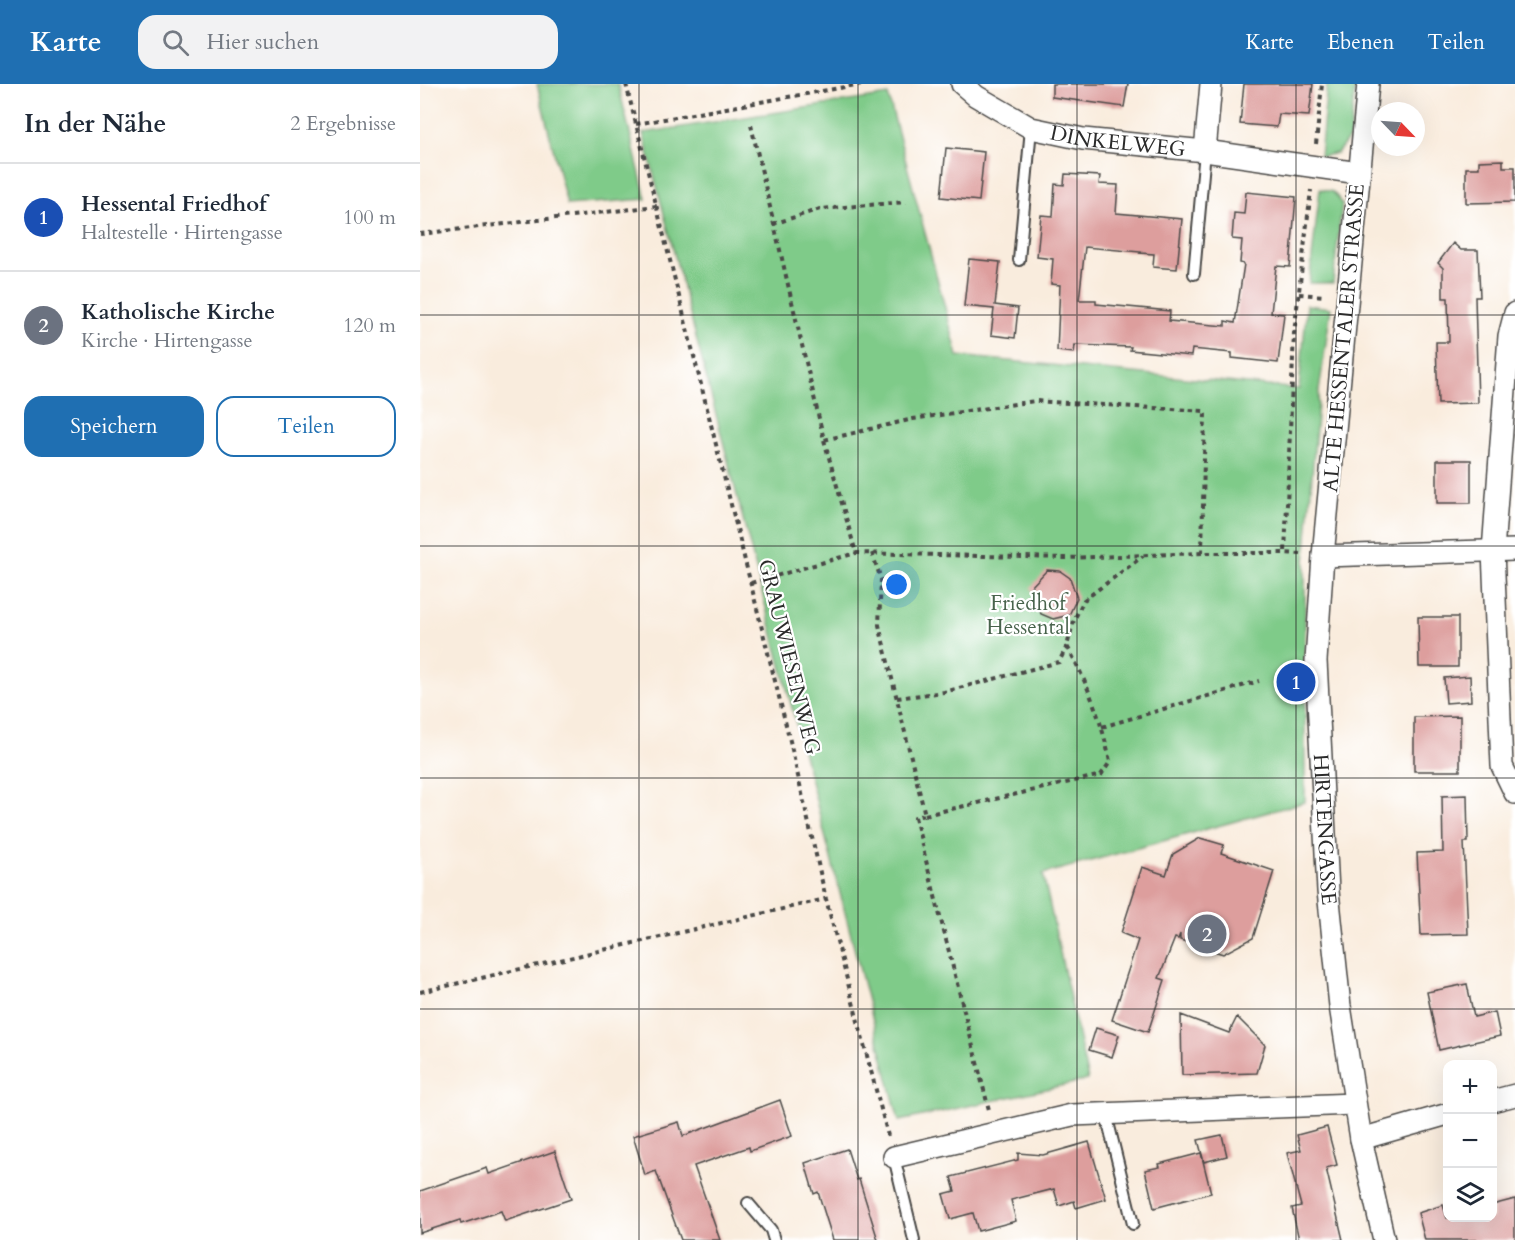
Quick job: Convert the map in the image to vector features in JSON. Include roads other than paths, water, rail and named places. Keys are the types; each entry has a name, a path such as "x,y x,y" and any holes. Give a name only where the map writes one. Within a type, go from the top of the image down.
{"street":[{"name":"DINKELWEG","path":"962,84 976,96 1031,128 1083,139 1205,151 1359,173"},
{"path":"1205,151 1211,84"},
{"name":"ALTE HESSENTALER STRASSE","path":"1323,556 1368,84"},
{"path":"1515,313 1509,336 1493,551 1502,766 1515,793"},
{"path":"1323,556 1515,550"},
{"name":"HIRTENGASSE","path":"1323,556 1316,661 1328,891 1340,1006 1354,1104 1384,1240"},
{"path":"1497,1100 1515,1095"},
{"path":"894,1157 1072,1115 1354,1104"},
{"path":"1361,1139 1443,1115"}],"lane":[{"name":"DINKELWEG","path":"1019,260 1031,128"},
{"name":"DINKELWEG","path":"1194,274 1205,151"},
{"path":"1106,1114 1133,1224"},
{"path":"894,1157 914,1240"},
{"path":"748,1203 771,1230 774,1240"}],"place":[{"name":"Hessental Friedhof","path":"1296,682"},
{"name":"Katholische Kirche","path":"1207,934"}],"park label":[{"name":"Friedhof Hessental","path":"1028,615"}]}
